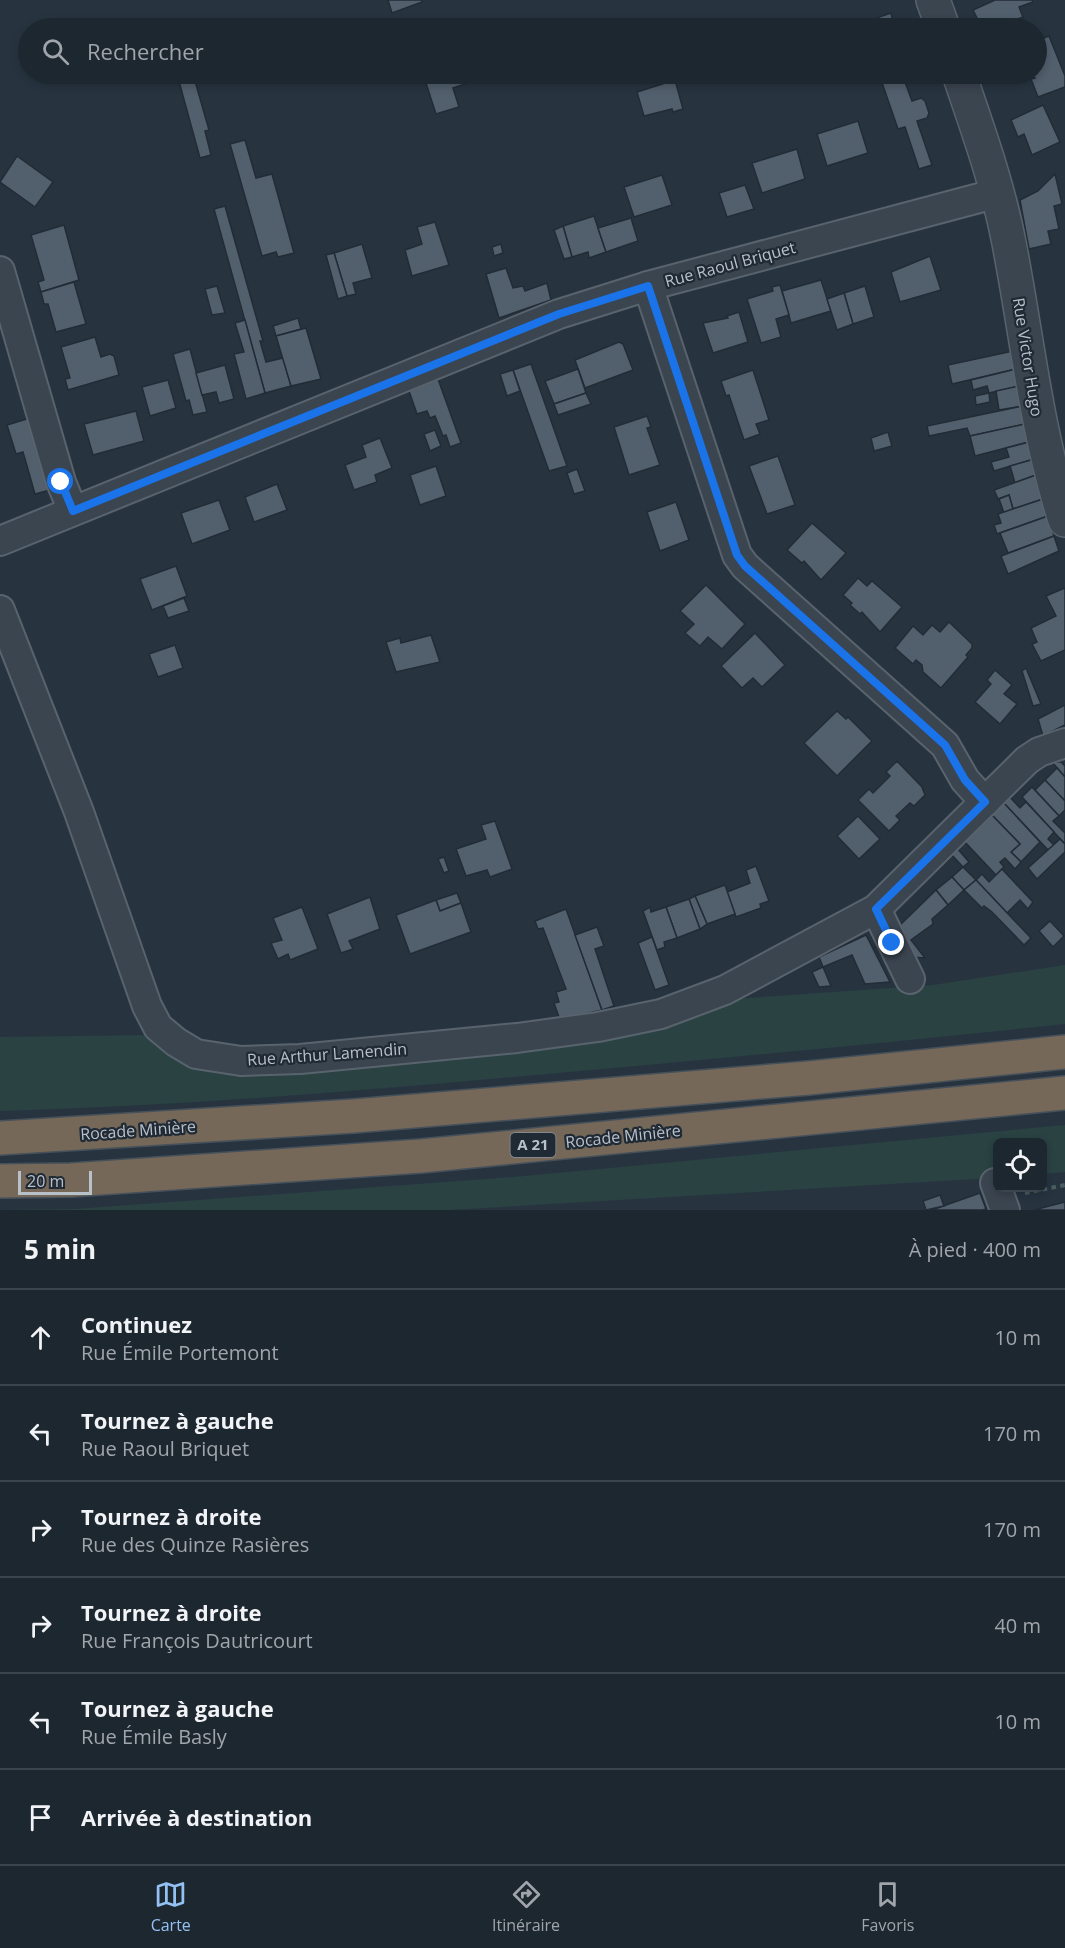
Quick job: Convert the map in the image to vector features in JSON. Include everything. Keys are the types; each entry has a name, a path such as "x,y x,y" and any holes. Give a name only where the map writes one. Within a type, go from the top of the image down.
{"highway":[{"name":"Rocade Minière","path":"0,1138 365,1115 808,1078 1065,1052"},
{"name":"Rocade Minière","path":"0,1181 71,1180 421,1156 1065,1093"}],"street":[{"path":"933,0 939,18"},
{"name":"Rue Victor Hugo","path":"962,84 998,193 1010,244 1039,427 1048,468 1065,520"},
{"name":"Rue Raoul Briquet","path":"0,541 559,314 648,286 998,193"},
{"path":"0,271 61,482 73,511"},
{"path":"648,286 737,555 745,566 945,745 965,780 985,802"},
{"name":"Rue Arthur Lamendin","path":"0,610 79,812 147,1006 158,1027 176,1042 196,1054 242,1061 300,1059 598,1027 662,1014 725,990 876,909 1027,760 1040,752 1065,743"},
{"path":"876,909 910,979"}],"path":[{"path":"1000,1197 1065,1185"}],"green space":[{"path":"1065,965 1065,1024 728,1058 394,1088 197,1102 0,1111 0,1037 151,1035 208,1066 735,999 933,985"},
{"path":"1065,1125 1065,1172 1047,1174 1047,1138 993,1138 993,1177 976,1179 450,1210 0,1210 75,1209 514,1177"}],"building":[{"path":"388,0 422,0 422,2 392,13"},
{"path":"995,0 1032,0 1033,2 1019,7 1023,17 1021,18 977,18 973,10"},
{"path":"891,13 892,18 876,18"},
{"path":"1049,36 1065,76 1065,87 1038,97 1033,84 1047,84 1047,37"},
{"path":"180,84 196,84 209,130 205,131 211,155 200,158"},
{"path":"426,84 465,84 453,88 459,107 436,114"},
{"path":"662,84 676,84 683,109 673,112 672,109 644,116 637,92"},
{"path":"882,84 906,84 912,101 921,98 925,101 929,113 927,118 917,121 932,165 919,169 905,127 898,129"},
{"path":"1043,105 1060,142 1032,155 1024,134 1018,137 1011,120"},
{"path":"858,121 868,153 827,166 817,134"},
{"path":"245,140 256,178 272,174 294,253 278,257 276,252 262,256 230,144"},
{"path":"797,149 805,179 762,193 752,163"},
{"path":"17,156 53,182 35,207 0,182"},
{"path":"1055,174 1062,204 1054,206 1059,229 1048,231 1051,244 1029,249 1020,200 1038,191"},
{"path":"662,175 672,205 634,217 624,187"},
{"path":"745,185 754,209 727,217 719,193"},
{"path":"225,206 263,341 260,341 266,362 283,358 291,386 265,393 214,209"},
{"path":"594,216 606,252 589,258 588,252 572,257 563,226"},
{"path":"631,218 638,241 606,252 598,228"},
{"path":"435,222 449,265 412,276 405,250 422,244 417,227"},
{"path":"64,225 79,280 41,292 38,282 44,280 31,235"},
{"path":"563,226 572,257 564,259 554,230"},
{"path":"362,244 372,278 353,283 356,294 347,296 334,253"},
{"path":"501,244 503,253 494,256 492,247"},
{"path":"334,253 347,296 338,299 326,255"},
{"path":"930,256 941,290 900,302 891,272"},
{"path":"506,268 513,288 523,286 525,291 547,283 551,300 499,318 486,274"},
{"path":"821,280 831,311 791,323 782,291"},
{"path":"74,282 86,324 56,332 48,304 44,304 41,292"},
{"path":"780,285 789,315 776,319 781,337 761,343 747,299 773,291 772,287"},
{"path":"217,286 225,313 212,315 205,289"},
{"path":"865,286 874,317 853,324 844,293"},
{"path":"844,293 853,324 837,330 827,299"},
{"path":"739,312 748,342 713,353 703,323 728,318 727,316"},
{"path":"298,318 301,329 276,336 273,326"},
{"path":"245,320 265,393 246,399 234,354 244,352 235,323"},
{"path":"306,328 321,379 291,386 276,336"},
{"path":"95,337 101,357 110,354 114,356 119,375 68,390 65,379 70,378 61,347"},
{"path":"619,342 623,344 633,370 585,388 575,360"},
{"path":"190,349 207,412 193,415 189,400 186,401 173,354"},
{"path":"1013,351 1016,369 952,384 948,365"},
{"path":"531,364 567,466 549,471 513,370"},
{"path":"225,365 234,399 219,403 216,392 202,395 196,373"},
{"path":"578,369 586,393 554,404 545,381"},
{"path":"1016,369 1019,386 989,393 987,386 973,390 971,380"},
{"path":"513,370 520,391 507,396 500,374"},
{"path":"753,370 769,420 756,424 760,434 744,440 729,395 726,396 721,381"},
{"path":"438,379 461,443 450,447 435,416 430,418 427,411 417,414 409,391"},
{"path":"168,380 176,408 150,416 142,387"},
{"path":"1019,386 1023,406 999,410 996,391"},
{"path":"586,393 591,404 558,415 554,404"},
{"path":"989,393 990,402 976,405 975,396"},
{"path":"1023,406 1025,424 970,436 967,428 929,436 927,426"},
{"path":"136,411 144,441 93,455 84,424"},
{"path":"647,416 651,427 647,428 660,465 629,475 614,427"},
{"path":"30,418 50,490 35,494 23,452 16,454 7,425"},
{"path":"1025,424 1029,442 975,456 970,436"},
{"path":"435,430 441,446 430,451 424,434"},
{"path":"888,432 892,446 874,451 871,438"},
{"path":"380,438 392,468 375,475 377,482 354,490 345,465 366,457 362,445"},
{"path":"1029,442 1031,460 994,471 991,462 1009,457 1006,448"},
{"path":"778,456 795,505 767,514 749,466"},
{"path":"1031,460 1036,475 1015,483 1010,466"},
{"path":"436,466 446,496 420,505 410,475"},
{"path":"577,469 585,491 574,494 567,473"},
{"path":"1036,475 1043,499 1013,509 1009,495 998,499 994,490"},
{"path":"277,484 287,510 254,522 245,497"},
{"path":"1009,495 1013,509 1004,513 999,499"},
{"path":"1043,499 1048,516 997,534 994,525 1001,523 998,514"},
{"path":"219,500 230,530 192,544 181,513"},
{"path":"676,502 689,540 660,551 647,512"},
{"path":"1048,516 1054,536 1008,553 1000,533"},
{"path":"812,523 846,553 821,580 804,561 802,563 787,550"},
{"path":"1054,536 1059,551 1008,574 1001,556"},
{"path":"176,566 187,596 152,610 140,579"},
{"path":"858,578 867,586 872,581 902,607 880,632 862,612 860,614 850,605 852,603 843,595"},
{"path":"706,585 745,624 722,649 708,637 700,646 685,633 694,624 680,611"},
{"path":"1065,588 1065,650 1041,661 1032,644 1037,642 1031,628 1056,616 1046,596"},
{"path":"184,598 189,611 168,618 163,606"},
{"path":"949,622 972,644 972,648 966,655 968,657 941,688 923,672 922,665 916,660 913,664 895,648 913,626 923,635 932,625 940,632"},
{"path":"755,633 785,665 762,687 753,678 742,688 721,666"},
{"path":"431,635 440,662 396,672 386,642 400,638 401,643"},
{"path":"175,645 183,668 158,677 149,654"},
{"path":"1026,668 1041,704 1033,706 1022,671"},
{"path":"995,670 1012,685 1004,694 1017,704 1000,724 975,702 991,684 987,680"},
{"path":"1065,705 1065,725 1043,736 1038,719"},
{"path":"837,711 846,719 848,717 872,741 837,776 804,743"},
{"path":"897,761 922,787 925,795 914,806 910,803 896,816 900,820 889,831 858,800 869,789 873,793 890,776 886,772"},
{"path":"1052,762 1061,762 1065,766 1065,777"},
{"path":"1057,768 1065,777 1065,801 1045,780"},
{"path":"1045,780 1065,801 1065,810 1059,816 1035,790"},
{"path":"1032,787 1059,816 1053,821 1065,833 1065,844 1022,797"},
{"path":"1008,795 1020,808 1026,802 1054,832 1048,839 1054,845 1048,850 1002,801"},
{"path":"1002,801 1040,842 1021,862 1011,852 1020,844 990,813"},
{"path":"990,813 1020,844 1011,852 1021,862 1015,869 1005,858 1000,862 1004,867 996,875 963,840"},
{"path":"858,816 880,839 859,859 837,836"},
{"path":"495,821 512,869 490,877 487,870 466,876 456,849 486,839 481,825"},
{"path":"1060,839 1065,844 1065,852 1037,879 1028,868"},
{"path":"956,847 969,862 963,867 950,853"},
{"path":"444,857 449,871 444,873 438,859"},
{"path":"756,866 769,901 760,904 761,908 736,917 727,892 750,883 746,870"},
{"path":"963,867 976,880 964,890 952,877"},
{"path":"1002,869 1033,902 1028,909 1020,900 1007,913 976,880 982,874 989,882"},
{"path":"952,877 964,890 948,905 936,890"},
{"path":"976,880 1031,938 1024,945 992,912 984,906 982,908 964,890"},
{"path":"725,885 735,914 707,924 695,896"},
{"path":"936,890 948,905 932,919 933,924 911,940 925,958 911,957 898,927"},
{"path":"457,893 461,903 440,911 436,900"},
{"path":"695,896 707,924 700,929 689,899"},
{"path":"370,897 380,929 349,941 353,949 341,953 327,914"},
{"path":"689,899 700,929 677,938 666,907"},
{"path":"436,900 440,911 461,903 471,932 410,954 396,915"},
{"path":"302,907 318,949 290,960 288,954 278,959 271,943 282,940 273,918"},
{"path":"650,907 651,912 666,907 677,938 664,942 665,947 657,950 643,911"},
{"path":"566,909 602,1010 560,1020 554,1003 559,1002 556,992 566,989 543,928 538,929 535,921"},
{"path":"1050,921 1064,936 1053,947 1039,931"},
{"path":"597,927 604,946 595,949 614,1006 602,1010 575,935"},
{"path":"866,935 890,982 865,984 852,955 823,967 819,957"},
{"path":"652,937 669,985 655,990 638,943"},
{"path":"823,967 831,986 819,987 812,972"},
{"path":"980,1193 986,1209 932,1210"},
{"path":"940,1195 944,1206 926,1210 923,1201"},
{"path":"1065,1202 1065,1210 1034,1210"}],"route":[{"path":"61,482 73,511 92,501 559,314 648,286 737,555 745,566 945,745 965,780 985,802 876,909 892,943"}]}
